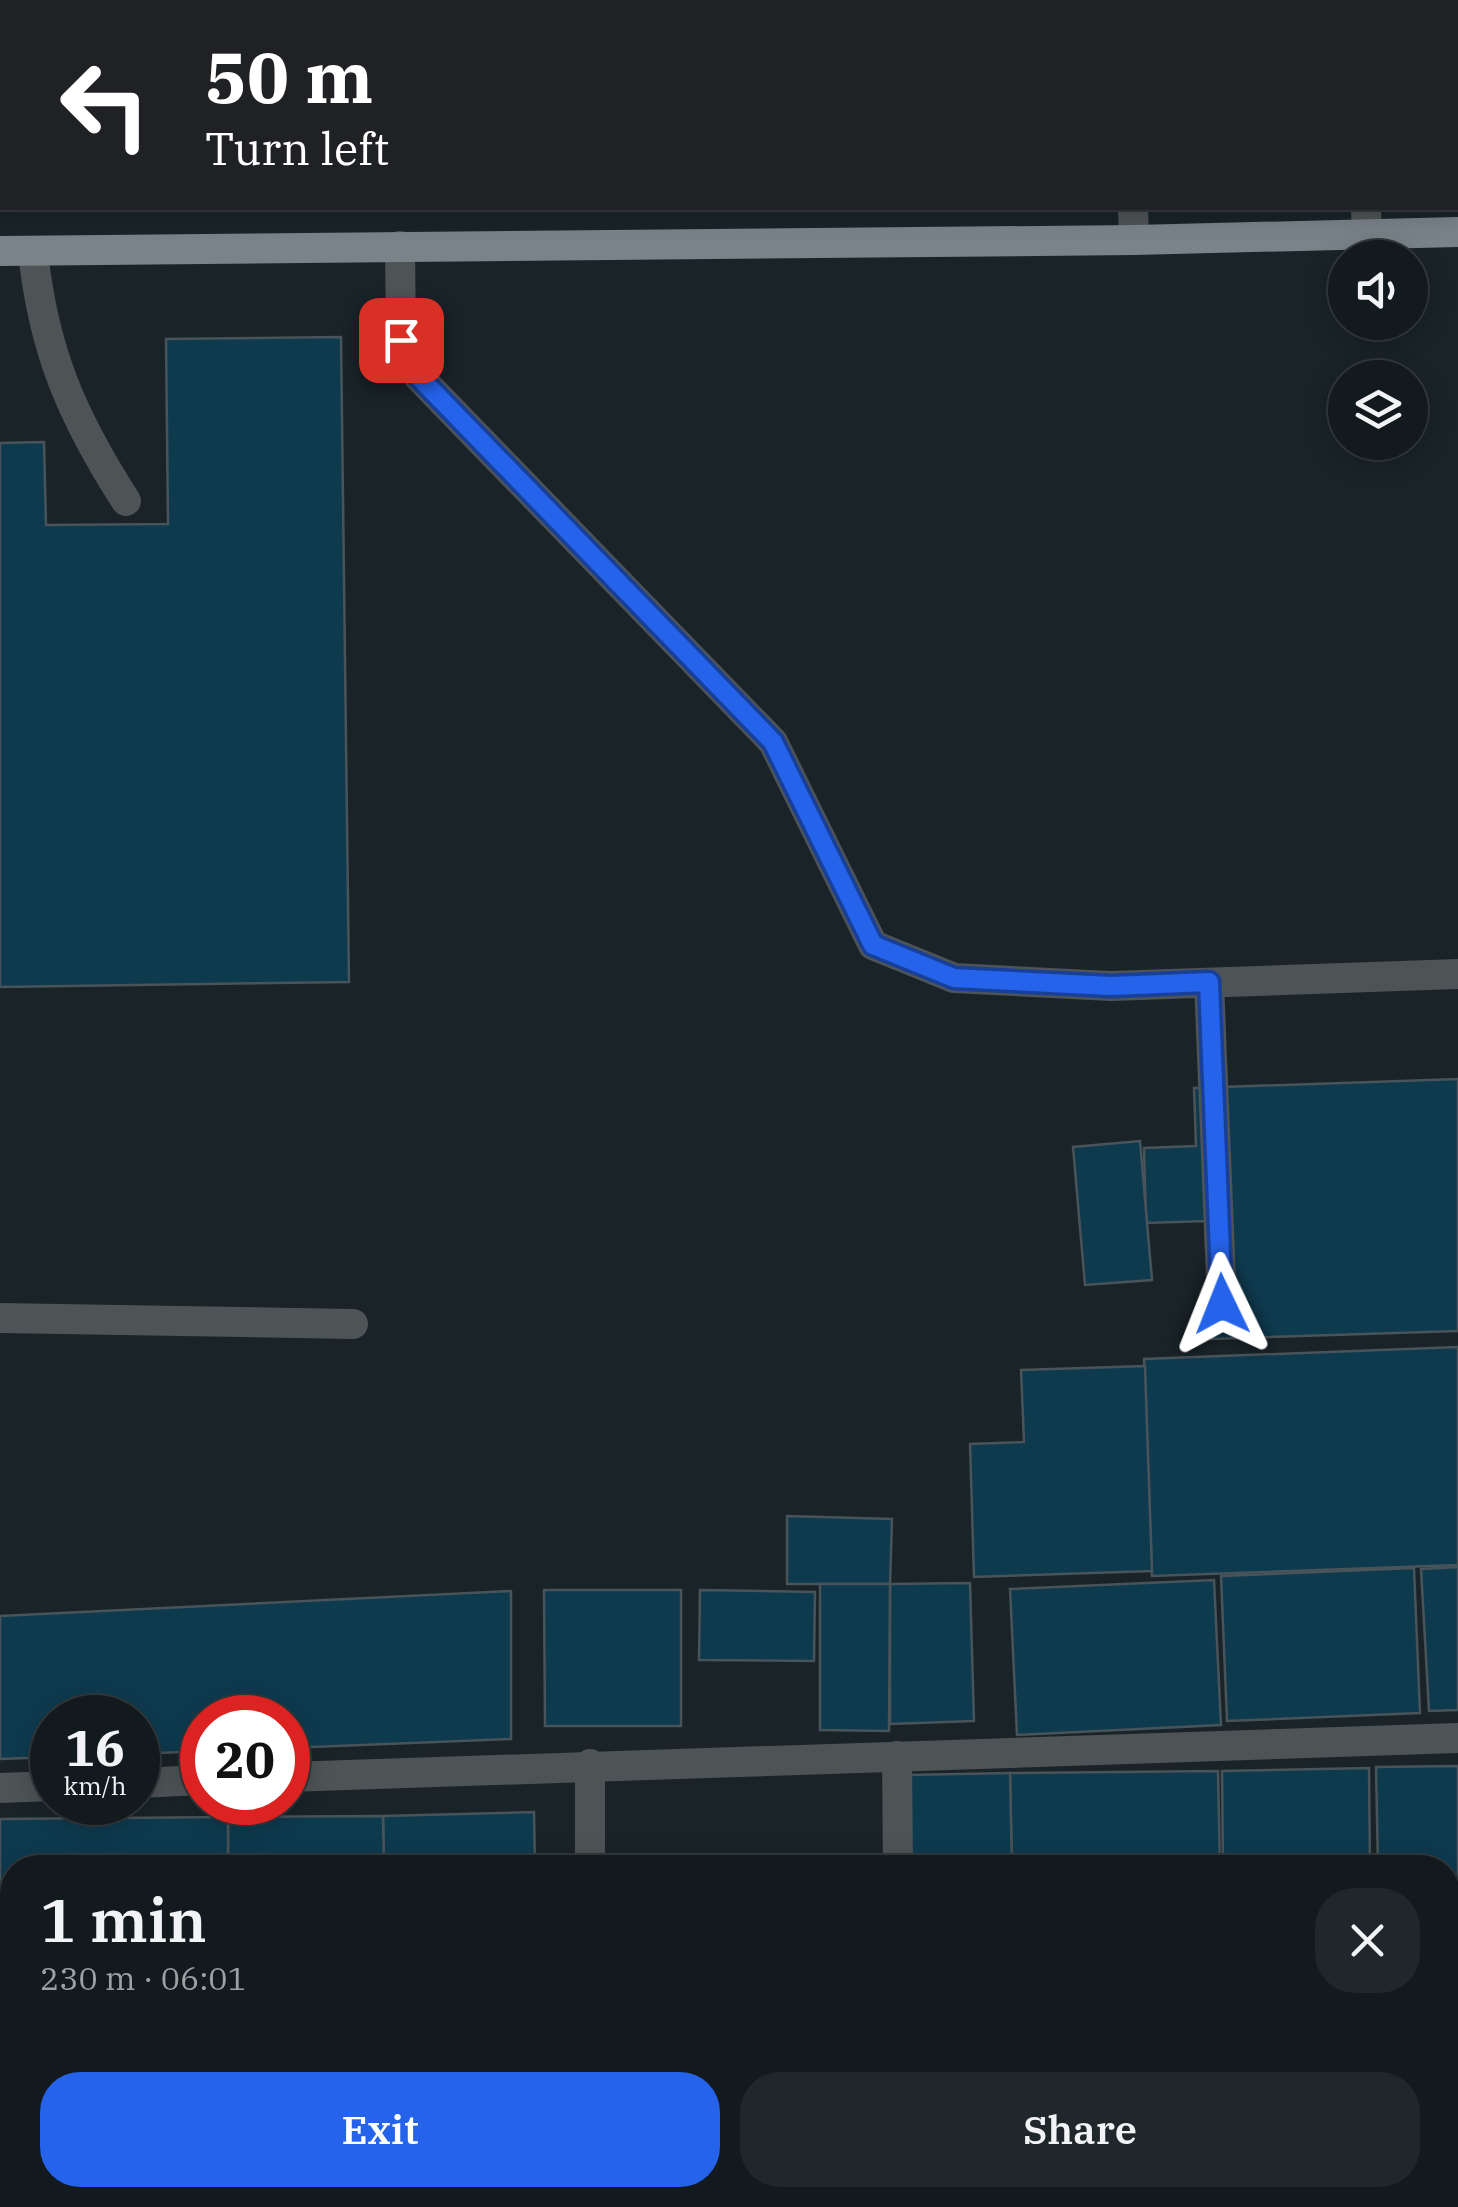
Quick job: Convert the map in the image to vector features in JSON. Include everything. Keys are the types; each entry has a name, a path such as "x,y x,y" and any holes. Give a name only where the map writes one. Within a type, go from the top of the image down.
{"main road":[{"path":"0,251 1134,240 1367,222 1458,232"}],"street":[{"path":"1133,210 1134,240"},
{"path":"400,246 401,340 418,376 773,742 873,945 954,978 1111,986 1458,974"},
{"path":"34,251 39,305 59,373 71,404 126,501"},
{"path":"1209,982 1222,1304"},
{"path":"0,1318 353,1324"},
{"path":"310,1776 1458,1738"},
{"path":"897,1756 898,1855"},
{"path":"590,1764 590,1855"},
{"path":"0,1788 30,1787"}],"building":[{"path":"341,337 349,982 0,987 0,443 44,442 46,525 168,524 166,339"},
{"path":"1458,1079 1458,1331 1212,1339 1207,1221 1146,1223 1144,1148 1196,1146 1194,1088"},
{"path":"1140,1141 1152,1280 1085,1285 1073,1147"},
{"path":"1458,1347 1458,1565 1152,1576 1144,1359"},
{"path":"1145,1366 1152,1571 974,1577 970,1444 1024,1442 1021,1370"},
{"path":"787,1516 892,1519 890,1584 787,1584"},
{"path":"1458,1567 1458,1710 1429,1711 1421,1569"},
{"path":"1414,1568 1420,1713 1227,1721 1221,1576"},
{"path":"1214,1580 1221,1725 1017,1735 1010,1589"},
{"path":"970,1583 974,1721 890,1724 890,1584"},
{"path":"820,1584 890,1584 889,1731 820,1730"},
{"path":"544,1590 681,1590 681,1726 545,1726"},
{"path":"700,1590 815,1592 814,1661 699,1660"},
{"path":"511,1591 511,1739 310,1747 310,1695 180,1695 180,1752 160,1753 160,1695 30,1695 30,1758 0,1759 0,1616"},
{"path":"1458,1766 1458,1855 1378,1855 1376,1767"},
{"path":"1369,1768 1370,1855 1223,1855 1222,1771"},
{"path":"1218,1771 1220,1855 1012,1855 1010,1773"},
{"path":"1010,1773 1012,1855 908,1855 907,1775"},
{"path":"534,1812 535,1855 384,1855 383,1816"},
{"path":"310,1816 383,1816 384,1855 228,1855 228,1825 310,1825"},
{"path":"180,1817 180,1825 228,1825 228,1855 0,1855 0,1819 30,1819 30,1825 160,1825 160,1818"}],"route":[{"path":"401,340 418,376 773,742 873,945 954,978 1111,986 1209,982 1222,1304"}]}
